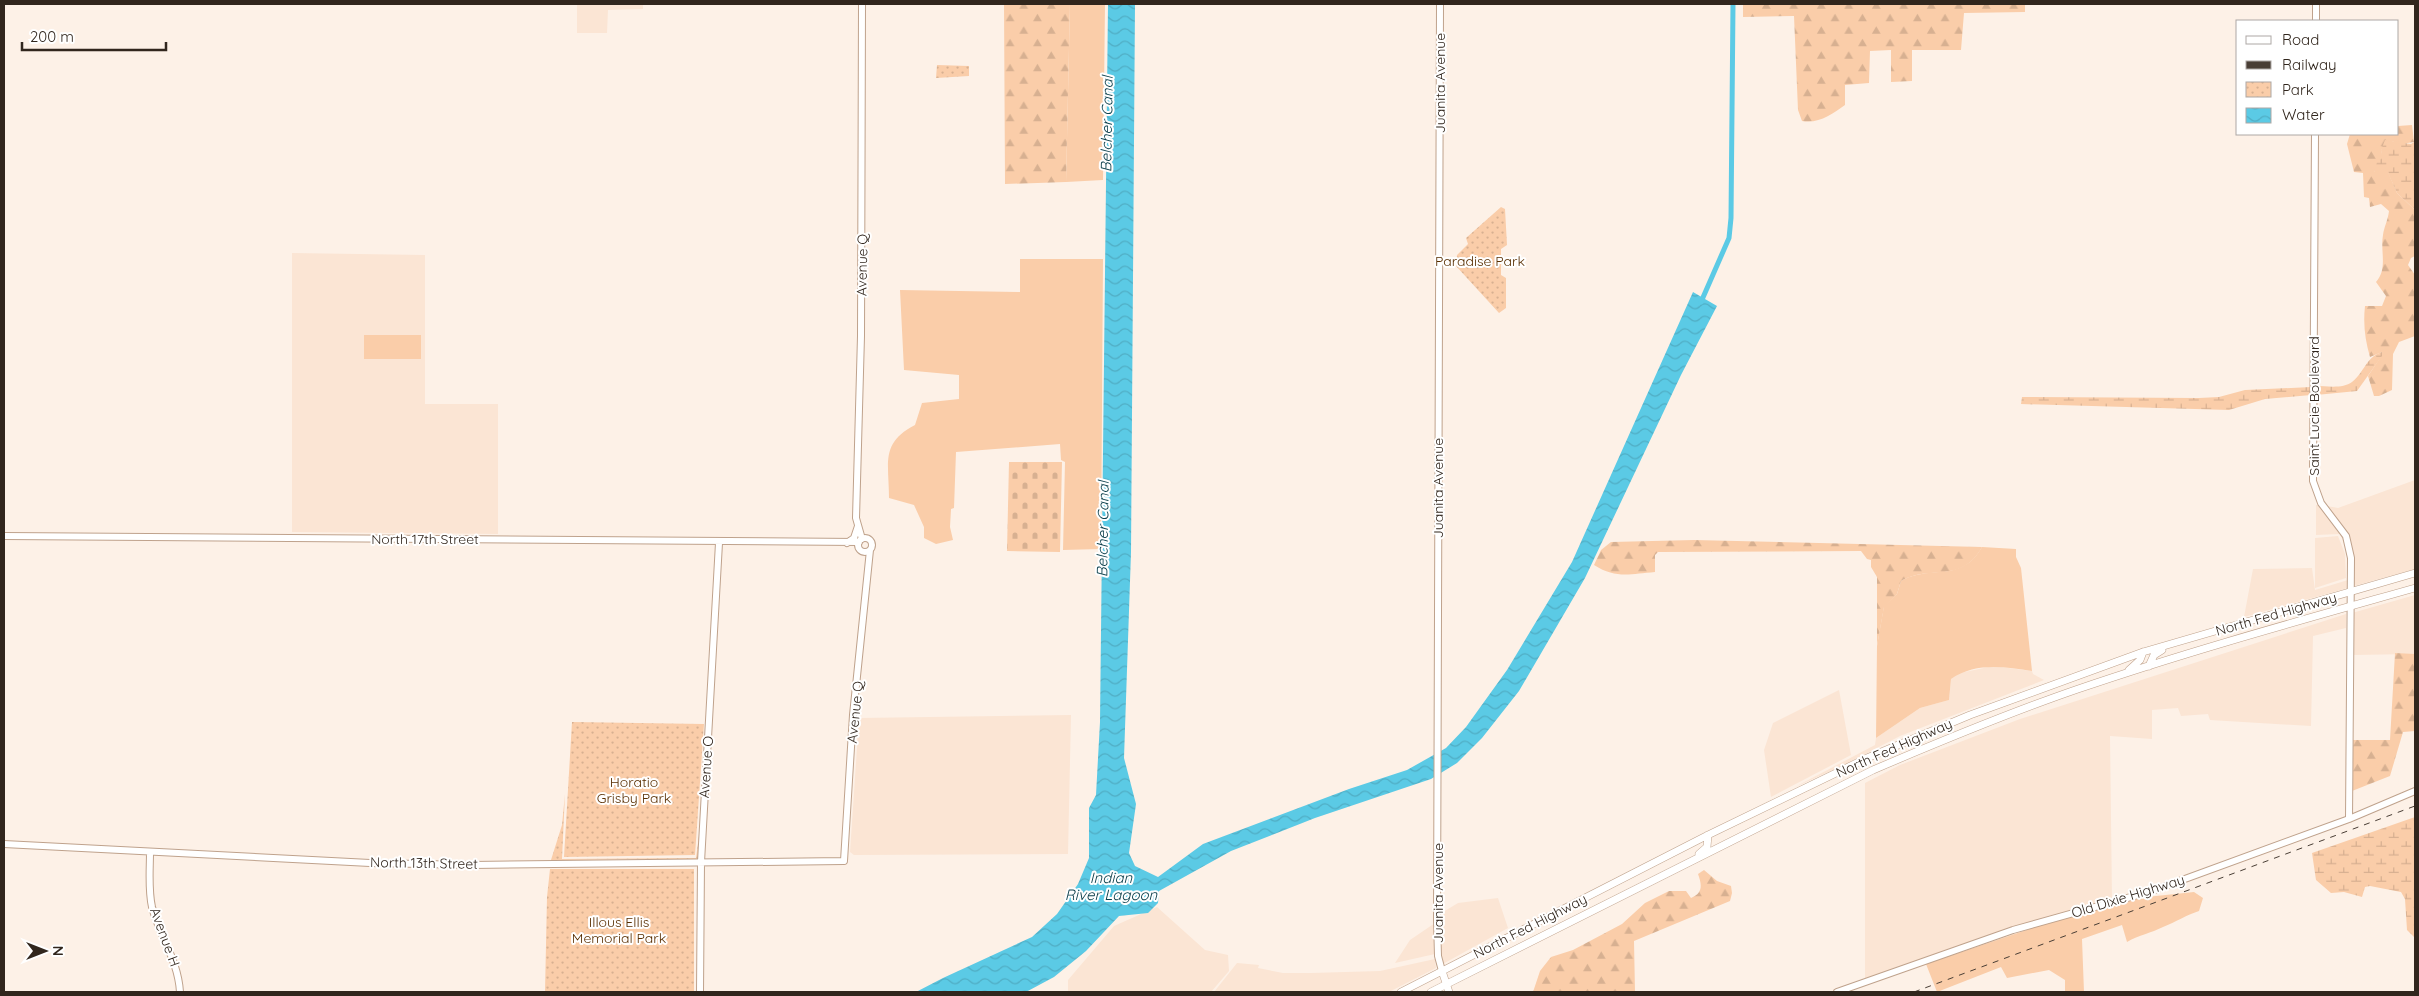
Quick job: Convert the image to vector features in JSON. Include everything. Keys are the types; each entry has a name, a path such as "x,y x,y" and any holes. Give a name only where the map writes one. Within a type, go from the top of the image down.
{"main road":[{"name":"North Fed Highway","path":"1401,992 1708,835 1867,758 2004,702 2143,652 2415,574"},
{"name":"North Fed Highway","path":"1431,992 1873,770 2007,715 2123,674 2415,588"},
{"path":"2149,666 2154,655 2171,644"},
{"path":"2123,674 2136,666 2143,652"},
{"path":"1696,858 1707,847 1708,835"},
{"path":"1442,972 1449,992"}],"street":[{"name":"Avenue Q","path":"862,4 861,318 856,518 868,562"},
{"name":"Juanita Avenue","path":"1440,4 1438,951 1442,972"},
{"path":"2316,4 2316,20"},
{"name":"Saint Lucie Boulevard","path":"2315,135 2313,481 2321,503 2346,536 2351,558 2349,607 2349,819"},
{"path":"846,543 854,538 858,526"},
{"name":"North 17th Street","path":"4,536 503,539 862,544"},
{"name":"Avenue O","path":"700,992 700,862 719,543"},
{"name":"Avenue Q","path":"844,861 853,715 868,562 872,544 862,544"},
{"path":"862,544 870,550"},
{"name":"Old Dixie Highway","path":"1837,992 2013,930 2152,891 2349,819 2415,791"},
{"name":"North 13th Street","path":"4,844 380,863 472,865 844,861"},
{"name":"Avenue H","path":"150,852 149,887 152,907 174,959 180,992"}],"shaded area":[{"path":"577,4 643,4 643,9 608,10 607,33 577,33"},
{"path":"292,253 425,255 425,404 498,404 498,534 292,532"},
{"path":"2415,480 2415,569 2354,586 2349,536 2327,506 2338,508"},
{"path":"2316,505 2320,505 2344,537 2346,548 2340,534 2316,535"},
{"path":"2338,536 2345,554 2346,578 2315,588 2315,538"},
{"path":"2312,568 2315,590 2348,580 2348,588 2244,617 2253,569"},
{"path":"2415,595 2415,654 2352,655 2352,613"},
{"path":"2346,614 2346,628 2313,636 2311,726 2210,720 2208,714 2181,716 2178,708 2152,710 2152,739 2110,736 2112,900 2012,927 1865,980 1865,783 1900,765 2020,719"},
{"path":"1993,666 2032,671 2033,674 2044,680 1900,736 1846,764 1795,787 1875,745 1876,738 1920,708 1949,700 1951,679 1960,673"},
{"path":"1839,690 1851,755 1771,797 1764,750 1773,723"},
{"path":"1071,715 1068,854 854,855 850,852 859,718"},
{"path":"1498,898 1508,928 1441,965 1441,915 1443,912 1458,903"},
{"path":"1157,907 1205,950 1228,955 1229,971 1211,992 1068,992 1068,980 1114,926"},
{"path":"1435,923 1435,954 1395,963 1410,940"},
{"path":"1435,959 1436,968 1389,992 1214,992 1237,963 1259,965 1258,968 1283,973 1311,973 1380,971"}],"green space":[{"path":"1004,4 1070,4 1066,182 1005,184"},
{"path":"1070,4 1105,4 1103,180 1066,182"},
{"path":"1743,4 2025,4 2025,12 1964,13 1961,50 1912,50 1912,81 1891,82 1891,50 1870,51 1869,83 1845,85 1845,105 1825,118 1808,122 1802,121 1798,110 1794,16 1743,17"},
{"path":"937,65 969,66 969,76 936,78"},
{"path":"2412,125 2414,142 2401,144 2391,141 2381,150 2383,158 2374,172 2388,172 2397,193 2415,210 2415,256 2411,258 2408,265 2415,275 2415,336 2399,342 2393,354 2392,390 2379,396 2374,396 2368,376 2382,355 2382,352 2370,357 2365,332 2364,313 2365,306 2382,306 2386,296 2376,282 2380,277 2383,266 2382,241 2389,211 2381,204 2370,207 2369,198 2364,197 2363,173 2354,172 2347,144 2350,135 2399,135 2399,126"},
{"path":"2414,138 2415,210 2397,193 2388,173 2374,172 2377,162 2382,158 2381,150 2385,140 2411,144 2414,142"},
{"name":"Paradise Park","path":"1501,207 1505,209 1507,245 1501,249 1501,275 1506,278 1506,308 1499,313 1456,266 1457,255 1468,244 1466,238"},
{"path":"1020,259 1103,259 1101,549 1063,550 1065,462 1061,460 1060,444 956,452 954,508 951,509 950,527 953,540 936,544 924,538 924,527 914,505 889,498 889,455 896,439 915,425 922,403 959,399 959,375 904,370 900,290 1020,292"},
{"path":"364,335 421,335 421,359 364,359"},
{"path":"2382,352 2382,356 2357,391 2316,395 2316,386 2340,386 2352,382 2372,358"},
{"path":"2311,387 2311,395 2265,399 2229,410 2021,404 2022,397 2199,398 2219,397 2245,390"},
{"path":"1009,462 1062,462 1060,552 1007,551"},
{"path":"1694,540 1982,547 1974,559 1965,566 1955,570 1912,576 1901,581 1897,594 1884,607 1877,646 1877,577 1871,567 1871,560 1867,559 1861,551 1658,552 1655,555 1655,572 1631,574 1616,574 1594,565 1601,550 1611,542"},
{"path":"1982,547 2016,549 2016,557 2021,568 2032,671 1990,667 1970,670 1951,679 1949,700 1920,708 1876,738 1877,646 1884,606 1897,594 1901,581 1912,576 1945,572 1965,566"},
{"path":"2395,653 2415,654 2415,731 2403,732 2390,776 2352,791 2352,740 2390,740"},
{"name":"Horatio Grisby Park","path":"572,722 704,724 695,855 564,857"},
{"path":"565,794 562,859 696,858 700,828 698,859 551,860 562,825"},
{"path":"2415,817 2415,938 2407,930 2405,899 2401,892 2370,886 2365,887 2362,897 2344,892 2331,893 2316,880 2312,853"},
{"name":"Illous Ellis Memorial Park","path":"550,869 694,869 694,992 545,992 547,897"},
{"path":"1704,870 1717,881 1731,886 1730,901 1634,941 1635,992 1533,992 1540,971 1551,957 1573,950 1622,924 1645,903 1669,891 1686,891 1691,898 1695,896 1700,891 1698,874"},
{"path":"2194,892 2203,898 2199,911 2158,929 2127,942 2122,925 2082,939 2084,992 2065,992 2065,980 2049,970 2007,978 2001,967 1937,992 1926,964 2056,920 2137,898"}],"water":[{"name":"Indian River Lagoon","path":"1108,4 1135,4 1131,552 1124,758 1136,804 1129,853 1135,866 1158,877 1203,844 1349,789 1407,770 1446,748 1466,727 1507,670 1572,562 1693,292 1717,306 1681,375 1585,578 1519,691 1482,738 1457,763 1431,779 1315,818 1231,851 1159,891 1158,903 1148,913 1119,916 1086,951 1054,977 1026,992 916,992 1032,937 1057,914 1078,884 1089,858 1089,808 1096,795 1100,722"}],"waterway":[{"path":"1701,302 1729,238 1731,218 1733,4"}],"railway":[{"path":"1914,992 2415,806"}],"water label":[{"name":"Belcher Canal","path":"1107,124"},
{"name":"Belcher Canal","path":"1103,529"}]}
